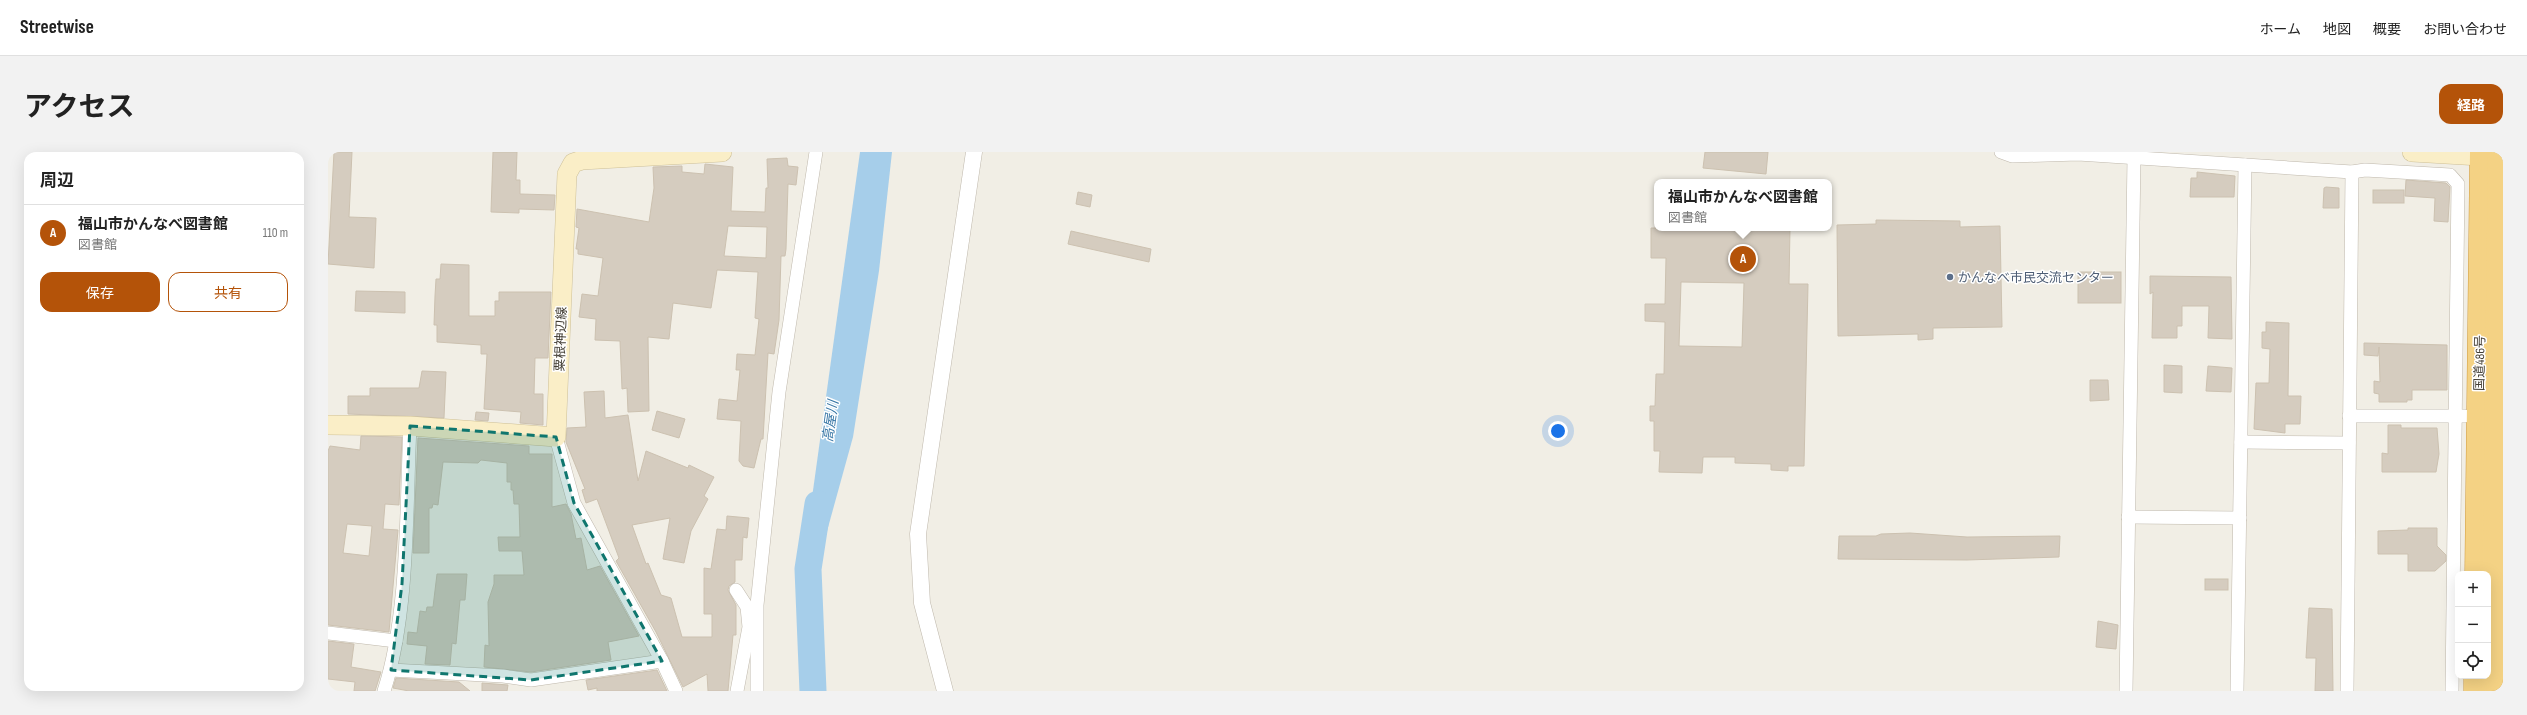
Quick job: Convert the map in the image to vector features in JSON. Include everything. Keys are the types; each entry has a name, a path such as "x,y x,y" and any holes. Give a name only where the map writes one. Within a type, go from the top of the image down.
{"highway":[{"name":"国道486号","path":"2492,155 2492,416 2486,519 2492,691"},
{"name":"国道486号","path":"2477,571 2486,519"},
{"path":"2475,679 2475,691"}],"main road":[{"name":"粟根神辺線","path":"556,437 567,174 572,158 582,160 722,152"},
{"path":"2412,152 2492,155"},
{"path":"328,425 410,426 556,437"}],"street":[{"path":"757,691 757,605 779,392 816,152"},
{"path":"945,691 922,603 918,534 974,152"},
{"path":"2001,152 2012,156 2078,154 2352,172 2365,170 2450,175 2458,184 2457,415 2452,691"},
{"path":"2126,691 2134,157"},
{"path":"2237,691 2245,165"},
{"path":"2347,691 2352,172"},
{"path":"2349,416 2492,416"},
{"path":"384,691 391,670 396,641 402,584 410,426"},
{"path":"556,437 574,503 662,661 676,691"},
{"path":"2241,442 2349,443"},
{"path":"2128,517 2240,518"},
{"path":"736,590 747,607 749,627 737,691"},
{"path":"328,633 396,641"},
{"path":"391,670 504,676 531,680 662,661"}],"highlighted area":[{"path":"410,426 556,437 574,503 662,661 531,680 391,670 402,584"}],"water":[{"path":"860,152 892,152 879,271 853,437 824,542 806,541"}],"building":[{"path":"334,152 352,152 349,217 376,218 374,268 328,264"},
{"path":"493,152 517,152 516,180 520,180 520,194 555,195 554,210 519,209 519,213 491,212"},
{"path":"1705,152 1768,152 1766,174 1703,168"},
{"path":"787,158 788,166 798,167 796,185 788,184 786,249 785,256 781,256 779,320 774,354 768,353 763,439 761,439 754,468 743,466 739,461 741,421 717,419 719,399 737,401 740,370 736,370 737,354 755,355 759,319 755,318 758,272 717,270 711,308 673,303 669,339 648,337 649,411 628,412 627,388 622,389 620,341 595,340 596,319 579,317 582,294 598,296 603,258 578,254 578,249 576,249 579,228 576,227 577,209 649,222 654,188 653,167 682,166 682,172 704,174 705,164 733,167 731,211 765,212 766,188 768,188 767,159","holes":["728,226 767,227 766,258 724,256"]},
{"path":"2197,172 2235,176 2234,197 2190,197 2191,178 2197,178"},
{"path":"2406,180 2446,183 2450,187 2448,222 2434,221 2435,198 2405,196"},
{"path":"2324,188 2339,188 2339,208 2323,208"},
{"path":"2373,190 2404,190 2404,203 2373,203"},
{"path":"1078,192 1092,195 1090,207 1076,204"},
{"path":"1876,220 1960,221 1960,227 2000,226 2002,327 1933,328 1933,339 1918,340 1918,334 1838,336 1837,225 1876,224"},
{"path":"1651,228 1654,228 1654,231 1790,231 1789,284 1808,284 1804,466 1788,466 1788,471 1771,470 1771,464 1735,463 1735,457 1703,457 1702,473 1659,472 1660,451 1654,451 1654,421 1650,421 1650,406 1655,406 1656,374 1664,374 1665,322 1645,321 1645,304 1665,304 1666,258 1651,258","holes":["1681,282 1744,283 1742,347 1679,346"]},
{"path":"1071,231 1151,249 1149,262 1068,244"},
{"path":"441,264 469,265 469,316 495,316 495,301 499,301 499,292 551,292 548,358 535,358 534,394 543,394 543,425 520,423 521,412 484,409 487,354 481,354 481,345 437,342 437,325 434,325 435,296 436,279 440,279"},
{"path":"2078,272 2121,272 2121,303 2078,303"},
{"path":"2150,276 2231,277 2232,339 2208,338 2209,306 2182,306 2182,326 2177,326 2177,338 2152,338 2153,292 2150,294"},
{"path":"356,291 405,292 405,313 355,311"},
{"path":"2266,322 2289,323 2288,396 2301,396 2300,424 2285,424 2285,433 2254,429 2256,383 2269,383 2270,349 2262,348 2262,332 2266,332"},
{"path":"2364,343 2447,345 2447,390 2412,390 2412,400 2407,400 2407,402 2379,402 2379,394 2374,393 2374,381 2380,382 2379,347 2378,356 2364,355"},
{"path":"2164,365 2182,366 2182,393 2164,392"},
{"path":"2208,366 2232,368 2231,392 2206,391"},
{"path":"422,371 446,372 444,418 348,414 348,396 370,396 370,388 419,388"},
{"path":"2090,380 2108,380 2109,400 2090,401"},
{"path":"604,391 605,418 628,415 638,481 646,451 688,468 689,465 714,477 704,496 708,499 691,531 684,563 663,559 670,518 632,525 646,564 648,563 661,595 671,598 682,637 712,637 712,614 704,614 704,568 711,569 717,529 726,530 727,516 749,518 747,538 743,537 742,560 735,560 735,582 729,586 728,590 736,605 736,635 733,635 728,691 708,691 707,674 683,687 656,632 616,561 619,558 597,499 586,503 582,490 585,489 566,442 567,428 586,427 584,392"},
{"path":"657,411 685,419 679,438 652,430"},
{"path":"476,412 489,413 488,421 475,420"},
{"path":"2388,425 2401,425 2401,428 2437,428 2439,454 2436,472 2382,472 2382,453 2388,454"},
{"path":"361,436 402,437 399,505 385,504 383,529 398,530 389,632 328,625 328,451 330,446 360,450","holes":["347,524 372,526 369,556 343,553"]},
{"path":"418,438 529,446 529,454 552,454 552,507 566,504 571,514 576,539 581,538 587,570 600,566 639,636 608,642 611,660 531,672 484,667 485,645 489,646 488,602 494,584 494,575 524,575 522,551 499,551 498,537 520,537 519,504 514,504 511,482 507,482 507,463 481,460 478,463 443,462 438,505 433,504 432,508 429,508 429,553 413,553"},
{"path":"2408,528 2437,528 2437,546 2446,555 2446,561 2435,571 2408,571 2408,554 2378,554 2378,531 2408,530"},
{"path":"1910,533 1967,537 2060,536 2059,557 1967,560 1838,559 1839,536 1876,536 1881,534"},
{"path":"437,574 467,574 465,600 460,600 456,644 452,643 450,665 425,664 427,646 407,644 408,632 417,633 420,611 426,612 427,607 433,607"},
{"path":"2205,579 2228,579 2228,590 2205,590"},
{"path":"2309,608 2332,609 2333,691 2315,691 2316,658 2306,658"},
{"path":"2098,621 2118,625 2116,649 2096,647"},
{"path":"328,641 354,644 351,667 381,672 375,691 354,691 355,682 328,679"},
{"path":"657,670 667,691 597,691 597,688 588,690 586,680"},
{"path":"396,678 459,682 470,691 409,691 393,688"},
{"path":"482,683 508,685 507,691 482,691"}],"waterway":[{"name":"高屋川","path":"813,691 808,569 818,504"}],"place":[{"name":"福山市かんなべ図書館","path":"1743,259"},
{"name":"かんなべ市民交流センター","path":"1950,277"}]}
